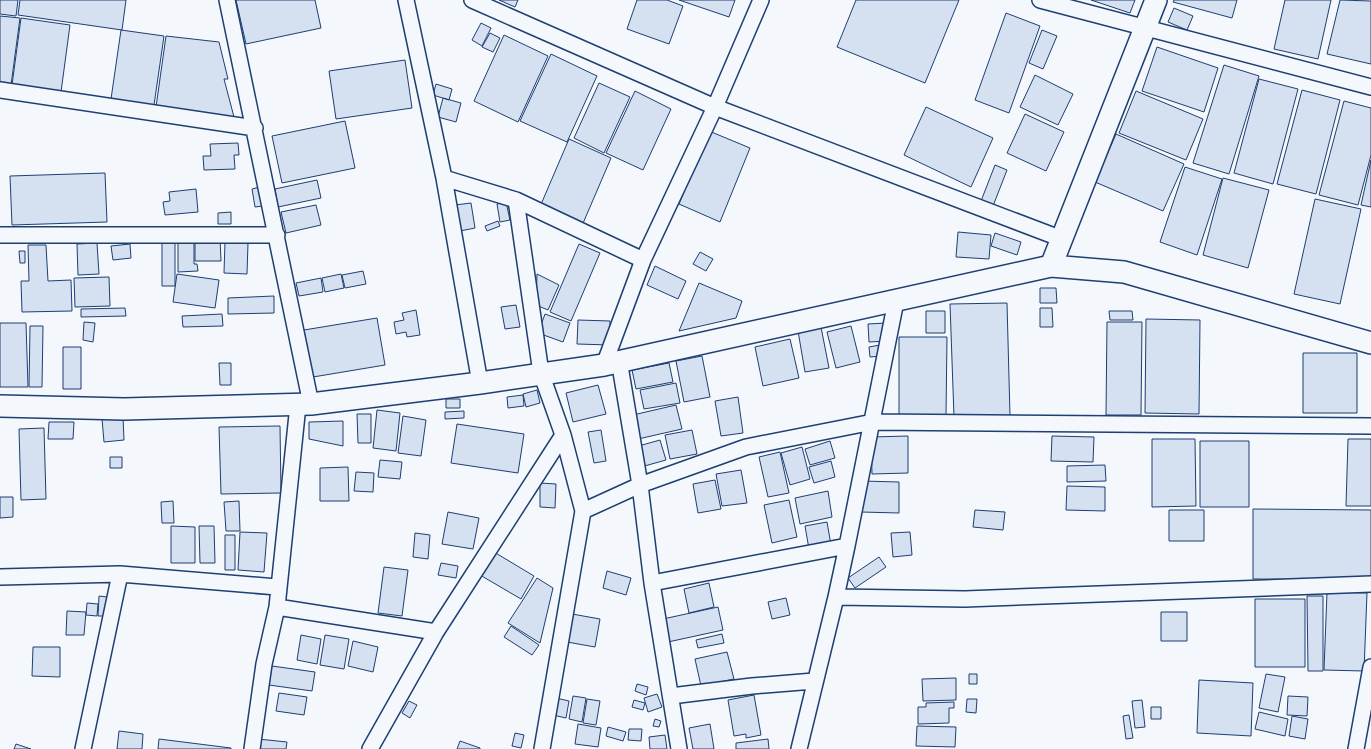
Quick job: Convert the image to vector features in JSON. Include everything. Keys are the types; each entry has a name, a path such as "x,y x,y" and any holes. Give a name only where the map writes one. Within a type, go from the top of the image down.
{"street":[{"path":"227,0 277,234 305,404 277,587 277,607 264,664 252,749"},
{"path":"406,0 444,178 480,383"},
{"path":"472,0 715,107 1062,239"},
{"path":"680,749 652,583 640,485 612,362 643,260 715,107 761,0"},
{"path":"1040,0 1371,87"},
{"path":"1051,266 1156,0"},
{"path":"0,90 255,128"},
{"path":"444,178 516,200 643,260"},
{"path":"516,200 541,373 563,435 583,511 542,749"},
{"path":"0,235 277,234"},
{"path":"0,406 124,409 305,404 480,383 612,362 1051,266 1124,272 1371,343"},
{"path":"799,749 814,681 836,597 896,301"},
{"path":"583,511 640,485 746,447 873,422 1371,426"},
{"path":"375,747 436,632 563,435"},
{"path":"652,583 847,546"},
{"path":"0,577 120,574 277,587"},
{"path":"83,749 112,621 120,574"},
{"path":"836,597 965,599 1371,584"},
{"path":"277,607 436,632"},
{"path":"1356,749 1371,667"},
{"path":"671,696 814,681"}],"building":[{"path":"0,0 18,0 16,16 0,14"},
{"path":"20,0 126,0 122,30 18,15"},
{"path":"236,0 315,0 321,28 246,44"},
{"path":"499,0 518,0 515,7"},
{"path":"637,0 667,0 683,6 669,44 627,29"},
{"path":"679,0 735,0 729,17"},
{"path":"856,0 959,0 925,83 837,47"},
{"path":"1091,0 1135,0 1130,13"},
{"path":"1174,0 1237,0 1232,18 1173,2"},
{"path":"1285,0 1331,0 1318,59 1274,49"},
{"path":"1340,0 1371,1 1371,64 1327,54"},
{"path":"1174,8 1193,16 1187,30 1168,22"},
{"path":"1006,13 1040,26 1009,113 975,100"},
{"path":"0,16 20,18 11,85 0,84"},
{"path":"21,18 70,25 61,92 12,85"},
{"path":"481,23 491,28 482,46 472,40"},
{"path":"121,30 164,36 154,105 111,99"},
{"path":"1042,30 1057,36 1043,69 1029,63"},
{"path":"490,33 500,38 493,52 482,47"},
{"path":"504,35 548,56 518,122 474,101"},
{"path":"166,36 219,42 228,79 224,79 234,117 156,107"},
{"path":"1157,47 1218,68 1204,112 1142,91"},
{"path":"551,54 597,76 567,142 520,121"},
{"path":"405,60 412,108 336,119 329,71"},
{"path":"1224,65 1259,76 1229,174 1193,163"},
{"path":"1035,75 1073,94 1058,125 1020,107"},
{"path":"1259,79 1298,89 1273,184 1234,173"},
{"path":"599,83 630,97 604,153 574,138"},
{"path":"436,84 452,89 449,100 433,95"},
{"path":"1302,90 1340,100 1316,194 1277,184"},
{"path":"635,91 671,109 643,170 606,153"},
{"path":"1136,91 1203,119 1186,160 1119,133"},
{"path":"443,98 461,103 456,122 438,117"},
{"path":"1344,101 1371,108 1371,155 1358,205 1319,195"},
{"path":"926,107 993,138 971,187 904,155"},
{"path":"1025,114 1064,132 1046,171 1007,153"},
{"path":"345,121 355,168 282,183 272,136"},
{"path":"709,131 750,148 720,222 679,204"},
{"path":"1116,134 1184,164 1163,211 1095,182"},
{"path":"569,139 611,158 581,228 539,209"},
{"path":"238,143 239,155 234,155 235,169 204,170 203,156 211,156 210,144"},
{"path":"1371,160 1371,207 1361,205"},
{"path":"995,165 1007,170 993,206 981,201"},
{"path":"1185,167 1222,179 1197,255 1160,242"},
{"path":"105,173 107,222 12,225 10,176"},
{"path":"1223,178 1269,190 1248,268 1203,255"},
{"path":"317,180 321,198 278,207 275,189"},
{"path":"260,187 263,206 255,207 252,189"},
{"path":"196,189 198,212 165,215 163,202 170,201 169,192"},
{"path":"1315,199 1361,209 1340,304 1294,294"},
{"path":"506,202 510,220 500,222 497,204"},
{"path":"471,203 475,228 460,231 455,205"},
{"path":"316,205 321,225 286,233 281,212"},
{"path":"231,212 231,224 218,224 218,213"},
{"path":"498,221 500,226 487,231 485,226"},
{"path":"958,232 991,235 989,259 956,257"},
{"path":"995,233 1021,242 1017,255 991,246"},
{"path":"220,237 221,261 195,261 195,238"},
{"path":"162,239 175,239 175,286 162,286"},
{"path":"178,239 194,239 194,264 197,264 198,271 178,272"},
{"path":"225,241 248,243 247,274 224,273"},
{"path":"97,243 99,274 78,275 77,244"},
{"path":"130,244 131,258 113,260 111,246"},
{"path":"579,244 600,253 571,321 550,312"},
{"path":"28,245 46,245 48,281 71,280 72,311 22,312 21,281 29,281"},
{"path":"19,251 25,251 25,263 20,263"},
{"path":"700,252 713,259 706,271 693,264"},
{"path":"655,266 686,281 678,299 647,285"},
{"path":"363,271 366,284 345,288 342,275"},
{"path":"177,274 219,280 215,308 173,302"},
{"path":"341,274 344,288 325,292 322,278"},
{"path":"537,274 559,285 548,310 536,305"},
{"path":"109,277 110,306 75,307 74,278"},
{"path":"321,278 323,292 299,296 296,283"},
{"path":"699,283 742,301 736,318 679,331"},
{"path":"1040,288 1056,288 1057,303 1040,303"},
{"path":"274,296 274,313 228,314 228,298"},
{"path":"1007,303 1010,416 954,417 950,304"},
{"path":"516,305 520,327 505,329 501,307"},
{"path":"125,308 126,316 81,317 81,309"},
{"path":"1040,308 1052,308 1053,327 1040,327"},
{"path":"416,310 420,335 407,337 406,332 396,334 394,322 404,320 402,313"},
{"path":"926,311 945,311 945,333 926,333"},
{"path":"1109,311 1132,311 1133,320 1110,320"},
{"path":"222,314 223,326 183,327 182,316"},
{"path":"545,314 570,323 563,342 538,333"},
{"path":"377,318 385,365 313,377 304,330"},
{"path":"1146,319 1200,320 1199,414 1145,413"},
{"path":"578,320 610,321 610,345 577,344"},
{"path":"84,322 95,323 93,342 83,340"},
{"path":"1107,322 1142,322 1141,415 1106,415"},
{"path":"0,323 26,323 28,387 0,387"},
{"path":"886,323 887,341 869,342 868,324"},
{"path":"30,326 43,326 42,387 29,387"},
{"path":"851,326 860,362 836,368 827,332"},
{"path":"821,327 829,368 805,372 798,331"},
{"path":"899,337 947,337 946,415 899,415"},
{"path":"790,339 799,378 763,386 755,347"},
{"path":"880,345 881,356 870,357 869,347"},
{"path":"63,347 81,347 81,389 63,389"},
{"path":"1303,353 1357,353 1357,413 1303,413"},
{"path":"702,356 710,397 684,402 676,361"},
{"path":"219,363 231,363 231,385 220,385"},
{"path":"669,363 673,382 636,389 632,370"},
{"path":"676,383 680,403 644,409 640,390"},
{"path":"598,385 606,414 573,422 566,393"},
{"path":"537,390 540,403 526,407 523,394"},
{"path":"523,395 524,406 508,408 507,397"},
{"path":"738,397 743,433 721,436 715,401"},
{"path":"446,399 460,399 460,408 446,408"},
{"path":"676,405 682,429 638,439 633,415"},
{"path":"377,410 400,413 396,451 373,448"},
{"path":"464,411 464,418 445,419 445,412"},
{"path":"357,414 371,414 371,443 358,443"},
{"path":"403,416 426,420 421,456 398,453"},
{"path":"123,417 124,440 104,442 102,419"},
{"path":"343,421 343,446 309,439 309,422"},
{"path":"49,422 74,422 73,439 48,439"},
{"path":"457,424 524,434 518,473 451,463"},
{"path":"280,426 281,493 221,494 219,427"},
{"path":"44,428 46,499 21,500 19,429"},
{"path":"601,430 606,461 594,463 588,432"},
{"path":"692,430 697,454 670,459 665,435"},
{"path":"908,436 908,473 872,474 871,437"},
{"path":"1052,436 1094,437 1093,462 1051,461"},
{"path":"1152,439 1195,439 1196,506 1152,507"},
{"path":"1348,439 1371,439 1371,506 1346,506"},
{"path":"660,440 666,460 641,467 635,447"},
{"path":"830,441 835,458 810,465 805,449"},
{"path":"1200,441 1249,441 1249,507 1200,507"},
{"path":"802,447 810,479 790,485 781,453"},
{"path":"780,452 789,493 768,497 759,457"},
{"path":"110,457 122,457 122,468 110,468"},
{"path":"380,460 402,462 400,479 378,477"},
{"path":"831,461 835,477 814,483 809,467"},
{"path":"1105,465 1106,481 1067,482 1067,466"},
{"path":"348,467 349,501 320,501 320,468"},
{"path":"741,470 747,503 722,506 716,474"},
{"path":"356,472 374,473 373,492 354,491"},
{"path":"715,480 721,509 698,513 693,484"},
{"path":"862,481 899,482 899,513 861,512"},
{"path":"540,483 556,484 555,508 540,507"},
{"path":"1067,486 1105,487 1105,511 1066,510"},
{"path":"828,491 832,517 800,524 795,498"},
{"path":"0,497 13,497 13,517 0,518"},
{"path":"789,500 797,537 772,543 764,505"},
{"path":"173,501 174,523 162,523 161,502"},
{"path":"239,501 240,531 226,531 224,502"},
{"path":"1253,509 1371,510 1371,580 1253,579"},
{"path":"975,510 1005,512 1003,530 973,527"},
{"path":"1169,510 1204,510 1204,541 1169,541"},
{"path":"448,512 479,518 473,549 442,544"},
{"path":"827,522 831,545 809,549 805,526"},
{"path":"171,526 195,527 195,563 171,563"},
{"path":"199,526 214,526 215,563 200,563"},
{"path":"240,532 267,533 264,572 238,570"},
{"path":"910,532 912,555 893,557 891,533"},
{"path":"415,533 430,535 428,559 413,557"},
{"path":"225,535 235,535 235,570 225,570"},
{"path":"494,552 534,576 521,599 480,575"},
{"path":"879,557 886,567 855,588 848,578"},
{"path":"441,563 458,566 456,578 438,575"},
{"path":"384,567 408,570 402,616 378,613"},
{"path":"607,571 631,578 626,595 603,588"},
{"path":"537,578 553,588 540,643 508,623"},
{"path":"709,583 714,607 689,613 684,589"},
{"path":"1327,592 1367,593 1364,671 1324,670"},
{"path":"99,596 107,597 106,616 98,616"},
{"path":"1307,596 1323,596 1323,671 1308,671"},
{"path":"786,598 790,615 772,619 768,602"},
{"path":"1255,599 1305,599 1305,667 1255,667"},
{"path":"87,603 98,604 97,616 86,615"},
{"path":"718,607 723,630 668,642 663,619"},
{"path":"67,611 86,612 84,635 66,635"},
{"path":"1161,612 1187,612 1187,641 1161,641"},
{"path":"572,614 600,619 595,647 567,642"},
{"path":"511,626 539,645 532,655 504,637"},
{"path":"722,634 724,643 698,648 696,640"},
{"path":"301,635 321,639 317,664 297,660"},
{"path":"325,635 349,639 344,669 320,665"},
{"path":"353,641 378,647 373,672 348,666"},
{"path":"33,647 60,647 60,677 32,676"},
{"path":"727,652 734,679 701,686 695,659"},
{"path":"272,666 315,672 312,691 269,685"},
{"path":"969,674 977,674 977,684 969,684"},
{"path":"1266,674 1285,677 1278,712 1259,708"},
{"path":"956,678 956,700 923,701 922,679"},
{"path":"1199,680 1253,683 1251,736 1197,733"},
{"path":"637,684 648,687 646,695 635,691"},
{"path":"279,693 307,697 304,715 276,711"},
{"path":"657,694 662,707 648,712 644,698"},
{"path":"754,695 761,735 746,738 746,734 734,736 728,700"},
{"path":"573,696 586,698 582,722 569,719"},
{"path":"1288,696 1308,697 1307,716 1287,715"},
{"path":"556,698 569,701 566,718 553,715"},
{"path":"587,699 600,701 596,725 583,723"},
{"path":"967,699 977,699 976,713 966,712"},
{"path":"634,700 645,703 643,710 632,707"},
{"path":"1142,700 1145,727 1135,728 1132,701"},
{"path":"409,701 417,705 410,718 402,713"},
{"path":"954,702 954,708 949,708 949,723 918,724 918,707 926,707 926,703"},
{"path":"1151,707 1161,707 1161,719 1151,719"},
{"path":"1259,712 1288,719 1285,736 1255,729"},
{"path":"1129,715 1133,738 1126,739 1123,716"},
{"path":"1292,716 1308,719 1305,739 1289,736"},
{"path":"655,719 661,721 659,727 653,726"},
{"path":"578,724 601,728 598,747 575,744"},
{"path":"710,724 714,749 693,749 689,728"},
{"path":"917,726 956,727 955,747 916,746"},
{"path":"608,727 626,732 623,741 606,736"},
{"path":"629,729 642,729 641,741 628,740"},
{"path":"119,731 143,734 142,749 117,749"},
{"path":"515,733 524,735 521,748 512,746"},
{"path":"665,735 667,749 650,749 649,737"},
{"path":"159,739 231,748 231,749 158,749"},
{"path":"258,739 287,742 286,749 257,749"},
{"path":"768,739 769,749 736,749 736,743"},
{"path":"460,741 480,748 480,749 457,749"},
{"path":"16,744 31,749 14,749"}]}
